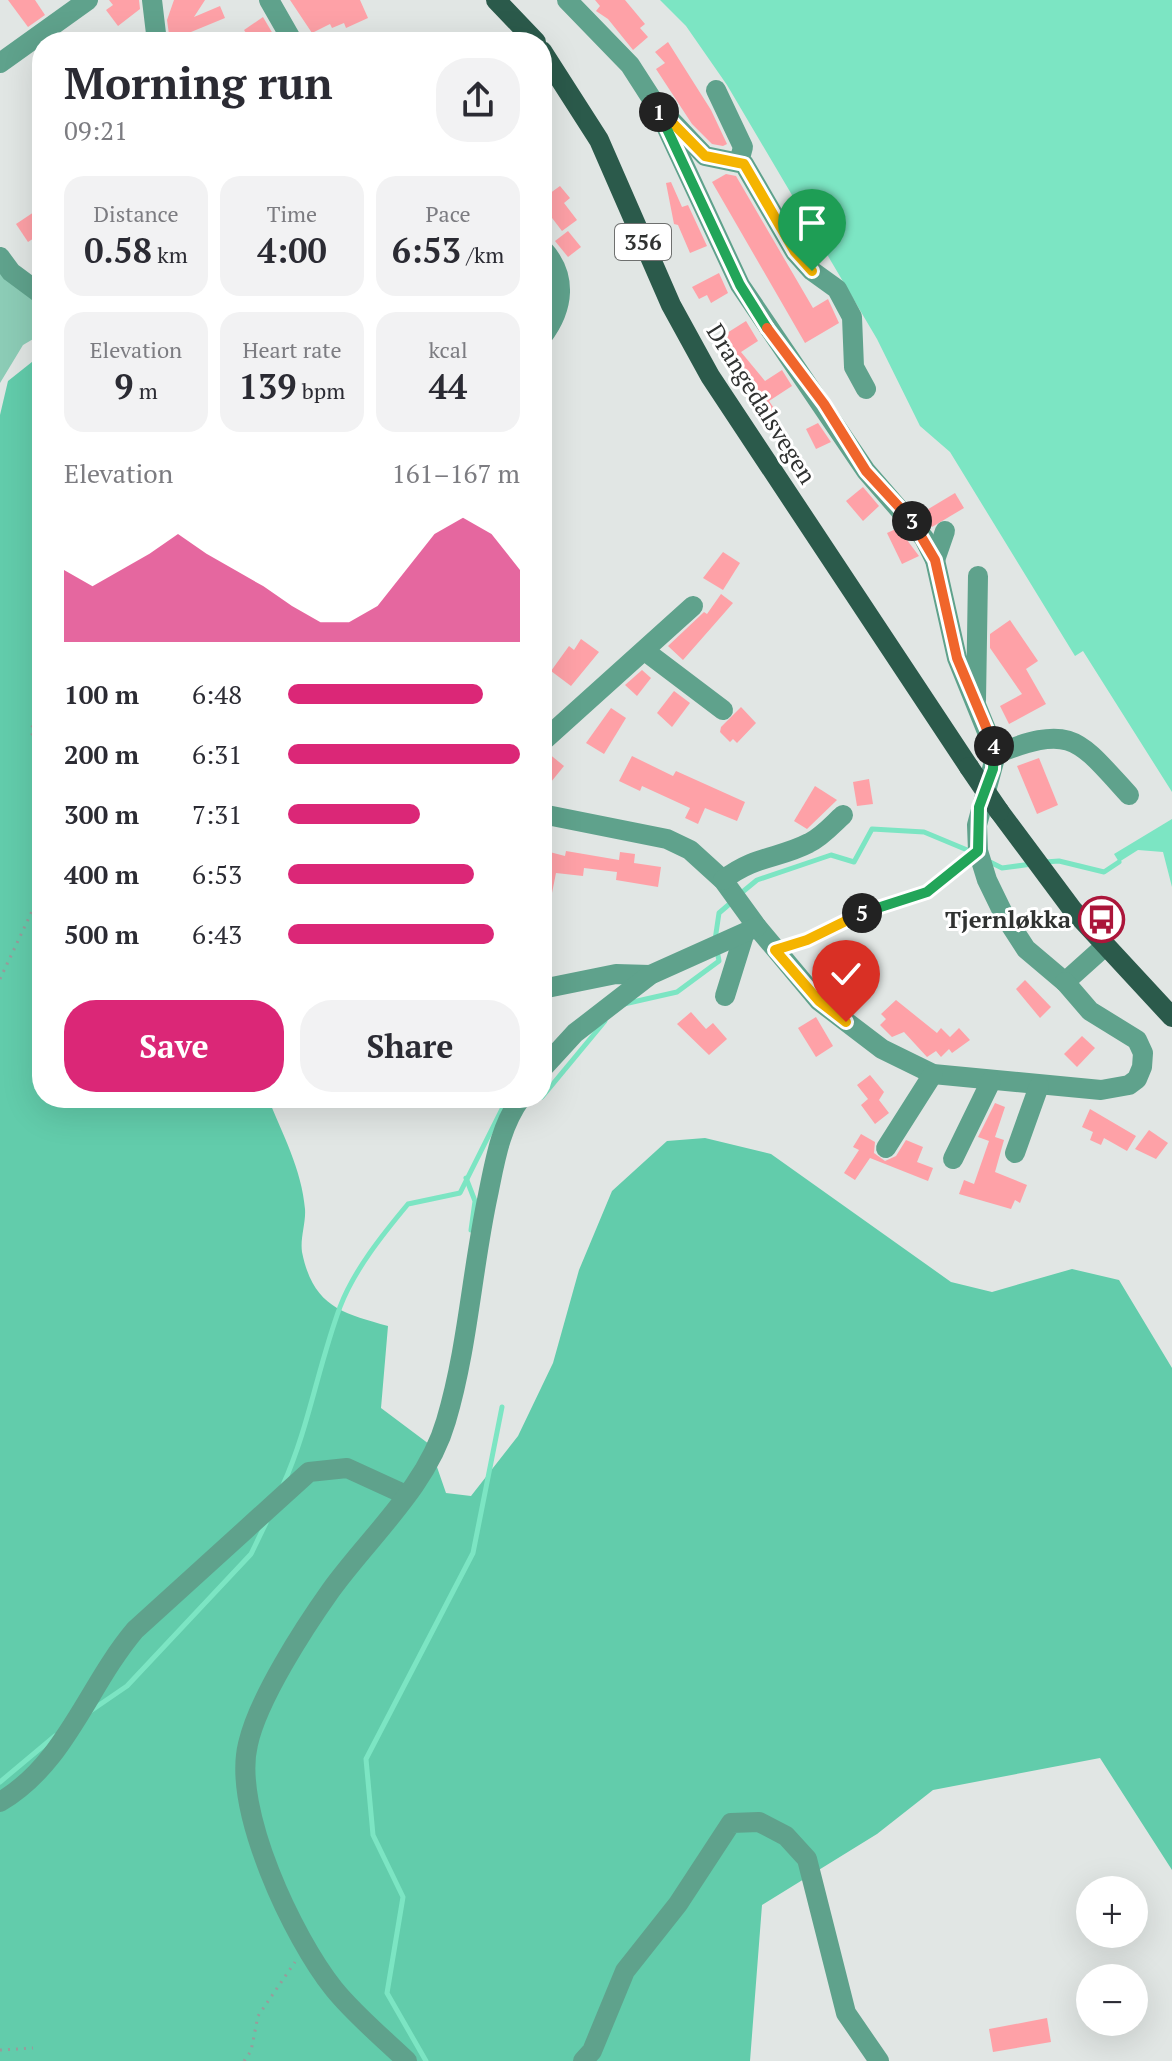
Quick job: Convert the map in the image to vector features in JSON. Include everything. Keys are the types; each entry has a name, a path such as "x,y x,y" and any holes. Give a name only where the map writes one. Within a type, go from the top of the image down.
{"main road":[{"path":"496,0 526,32"},
{"name":"Drangedalsvegen","path":"552,67 599,140 671,305 710,376 999,811 1063,898 1104,947"},
{"name":"356","path":"1104,947 1172,1017"}],"street":[{"path":"43,32 88,0"},
{"path":"152,0 156,32"},
{"path":"269,0 287,32"},
{"path":"552,819 667,839 690,850 723,880 751,931 775,950 819,1001 882,1049 933,1074 1039,1086 1119,1089 1137,1079 1143,1053 1137,1040 1090,1011 1065,982 1026,949 1004,915 978,851 979,807 996,754 957,658 935,560 924,538 905,512 866,471 740,285 657,107 630,65 567,0"},
{"path":"0,63 32,40"},
{"path":"716,90 743,147 739,162"},
{"path":"657,107 705,156 739,162 753,175 795,252 812,271 837,289 852,317 854,367 866,389"},
{"path":"0,257 11,272 32,288"},
{"path":"552,262 558,270 561,288 560,304 552,319"},
{"path":"935,560 945,531"},
{"path":"976,703 978,576"},
{"path":"552,733 693,606"},
{"path":"645,651 723,710"},
{"path":"996,754 1033,739 1059,737 1072,740 1090,752 1129,795"},
{"path":"723,880 741,867 809,844 843,815"},
{"path":"552,1058 575,1033 650,975 751,931"},
{"path":"725,996 751,931"},
{"path":"1065,982 1104,947"},
{"path":"552,987 616,974 650,975"},
{"path":"886,1148 933,1074"},
{"path":"953,1159 991,1081"},
{"path":"1015,1153 1039,1086"},
{"path":"407,2061 336,1991 304,1949 249,1814 243,1777 248,1742 283,1663 331,1590 406,1495 433,1455 446,1421 467,1329 475,1258 498,1143 516,1108"},
{"path":"0,1802 22,1789 48,1764 110,1659 135,1630 309,1472 347,1468 406,1495"},
{"path":"583,2061 592,2051 625,1971 678,1904 720,1836 731,1823 759,1822 786,1836 807,1859 846,2013 879,2061"}],"path":[{"path":"775,950 807,940 877,907 927,892 978,851"},
{"path":"0,979 32,911"},
{"path":"244,2061 251,2051 258,2016 304,1949"},
{"path":"0,2050 33,2048"}],"shaded area":[{"path":"660,0 1172,0 1172,792 1083,651 1075,656 950,452 920,426 877,339 727,85 686,26"},
{"path":"0,265 32,295 32,340 23,345 0,383"},
{"path":"32,362 32,1108 272,1108 300,1180 305,1209 302,1252 313,1285 322,1296 343,1311 388,1326 381,1408 429,1444 446,1493 471,1496 518,1436 553,1363 579,1270 612,1191 667,1141 705,1138 771,1154 951,1282 992,1292 1072,1269 1119,1280 1172,1368 1172,1870 1100,1758 933,1790 877,1834 762,1905 750,2061 0,2061 0,415 8,381"},
{"path":"1172,819 1172,887 1163,852 1138,850 1119,862 1114,854"}],"building":[{"path":"8,0 35,0 45,15 28,27"},
{"path":"109,0 139,0 140,9 118,26 106,10 113,5"},
{"path":"174,0 205,0 194,17 220,6 225,18 191,32 169,32 167,20"},
{"path":"290,0 360,0 368,18 346,28 344,23 332,28 330,24 311,32"},
{"path":"595,0 625,0 645,24 640,28 648,37 633,50 608,19 596,11 600,6"},
{"path":"263,17 272,32 245,32"},
{"path":"668,42 711,110 727,144 712,144 692,124 656,69 665,63 655,52"},
{"path":"726,174 736,176 813,308 828,299 839,323 805,343 712,182"},
{"path":"671,182 682,207 688,205 707,246 690,253 678,225 674,224 666,183"},
{"path":"560,186 570,198 564,203 577,220 562,231 552,218 552,192"},
{"path":"32,213 32,239 28,242 16,224"},
{"path":"568,231 581,247 568,257 555,241"},
{"path":"719,273 728,293 711,303 707,295 699,299 692,287"},
{"path":"746,321 758,341 741,352 765,381 782,370 792,386 769,401 778,414 767,422 752,401 756,399 736,375 738,368 719,338"},
{"path":"818,423 831,442 816,449 806,429"},
{"path":"863,487 879,506 863,521 846,501"},
{"path":"955,493 964,508 932,527 920,514"},
{"path":"898,528 919,556 902,564 887,533"},
{"path":"723,552 740,563 723,590 703,578"},
{"path":"721,594 733,603 683,660 668,646 704,612 707,614"},
{"path":"1010,620 1038,661 1026,669 1046,704 1009,724 1000,706 1022,694 990,648 990,634"},
{"path":"581,639 599,652 571,686 552,670 569,646 574,650"},
{"path":"642,670 651,678 637,696 625,685"},
{"path":"674,691 690,703 672,727 657,713"},
{"path":"741,707 756,723 737,743 733,739 730,742 720,732 721,727"},
{"path":"611,708 626,718 604,754 586,743"},
{"path":"552,756 564,766 552,781"},
{"path":"632,756 673,776 676,771 745,802 737,821 705,808 698,824 685,818 690,808 642,786 640,791 619,781"},
{"path":"1039,758 1058,805 1037,814 1017,766"},
{"path":"869,779 873,804 857,806 853,782"},
{"path":"815,786 837,800 807,829 794,821"},
{"path":"566,851 619,860 620,852 635,854 634,863 661,867 658,887 616,880 617,872 584,868 583,876 556,873 552,893 552,853 565,856"},
{"path":"859,967 871,981 843,1002 830,988"},
{"path":"1025,980 1051,1007 1040,1018 1016,989"},
{"path":"896,1000 937,1033 941,1028 950,1037 959,1028 970,1040 952,1053 949,1049 941,1057 936,1051 927,1057 904,1032 892,1037 880,1025 886,1019 881,1014"},
{"path":"691,1012 706,1029 713,1023 727,1039 709,1055 677,1024"},
{"path":"816,1017 833,1046 816,1057 798,1028"},
{"path":"1082,1036 1095,1048 1077,1067 1064,1054"},
{"path":"870,1075 884,1092 879,1100 889,1113 875,1124 861,1105 868,1099 857,1085"},
{"path":"995,1103 1005,1107 995,1137 1004,1140 995,1172 1027,1185 1020,1203 1015,1200 1011,1209 959,1194 964,1180 974,1184 989,1141 978,1137"},
{"path":"1090,1109 1136,1136 1127,1151 1104,1138 1101,1145 1090,1140 1093,1132 1082,1127"},
{"path":"1149,1130 1168,1143 1156,1159 1135,1149"},
{"path":"861,1134 875,1142 874,1153 885,1161 896,1156 906,1140 923,1147 917,1162 933,1168 928,1181 870,1158 855,1180 844,1173 859,1150 853,1147"},
{"path":"1047,2018 1051,2042 993,2052 989,2029"}],"waterway":[{"path":"740,894 757,880 831,855 854,862 872,829 924,832 972,852"},
{"path":"988,861 1002,868 1032,864"},
{"path":"1045,862 1059,861 1104,872 1119,862"},
{"path":"715,940 719,913 733,901"},
{"path":"624,1004 677,992 719,961 717,950"},
{"path":"552,1085 605,1021"},
{"path":"283,1485 300,1441 332,1329 361,1266 408,1204 460,1193 502,1108"},
{"path":"466,1178 475,1201 471,1230"},
{"path":"426,2061 387,1993 403,1897 373,1835 366,1759 473,1553 502,1407"},
{"path":"89,1712 127,1686 251,1554 266,1523"},
{"path":"0,1782 55,1736"}],"place":[{"name":"Tjernløkka","path":"1102,920"}],"route":[{"path":"812,271 795,252 744,164 705,156 657,107 740,285 780,347 824,404 866,471 905,512 924,538 935,560 944,592 957,658 992,737 996,754 979,807 978,851 927,892 877,907 807,940 775,950 819,1001 846,1022"}]}
